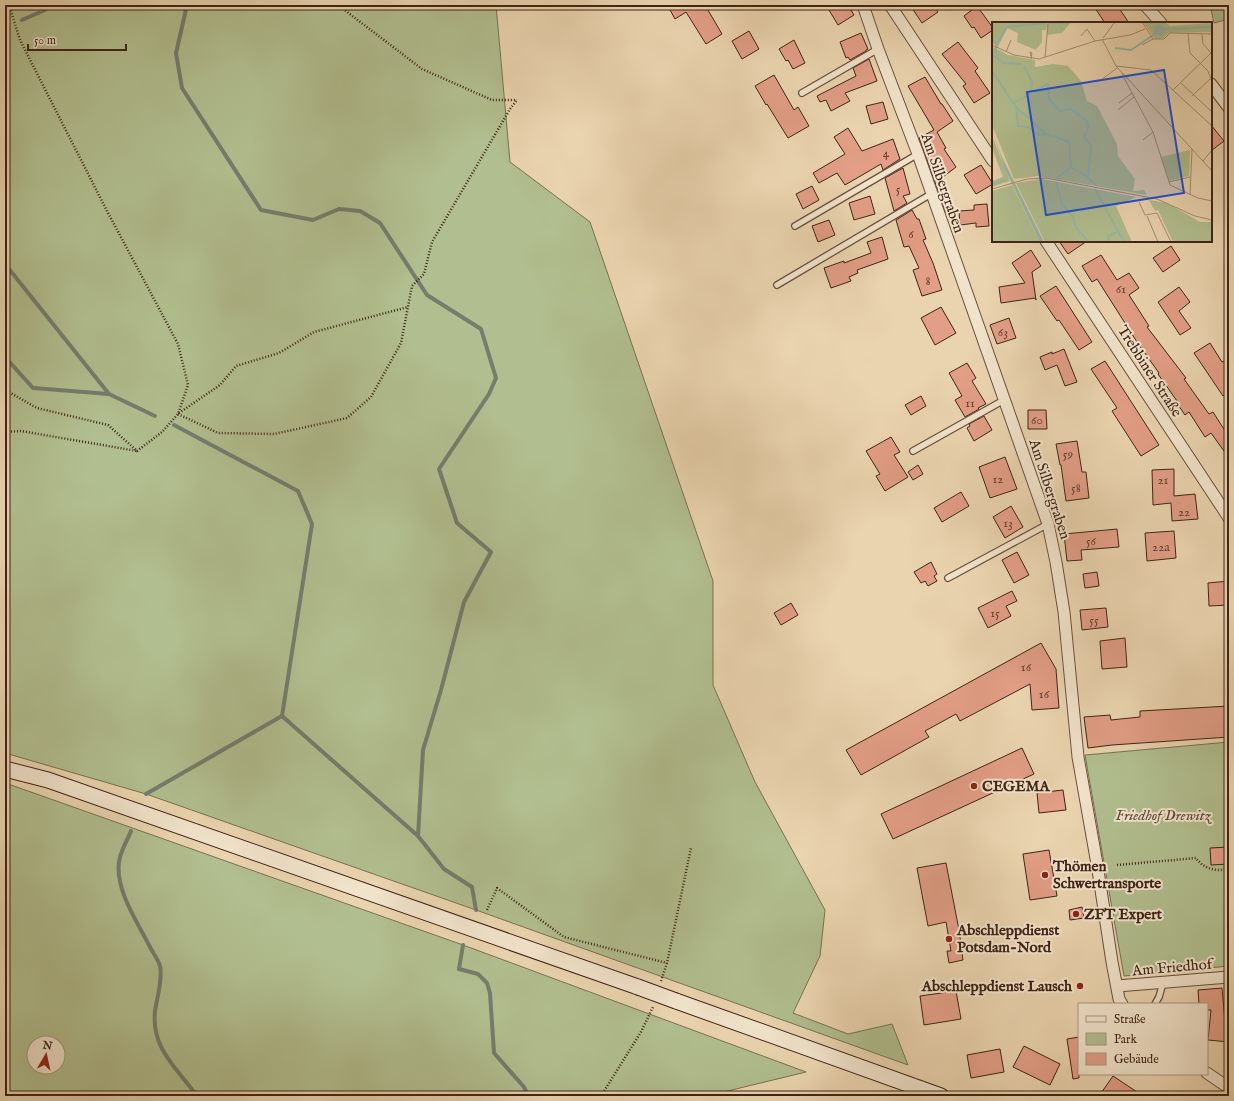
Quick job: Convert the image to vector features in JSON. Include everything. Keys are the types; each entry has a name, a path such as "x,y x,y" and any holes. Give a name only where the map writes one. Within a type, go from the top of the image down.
{"main road":[{"path":"5,769 48,780 638,987 941,1096"}],"street":[{"name":"Am Silbergraben","path":"863,5 918,154 1048,524 1064,612 1078,757 1097,864 1112,962 1119,999 1121,1003"},
{"path":"890,5 992,158"},
{"path":"1145,5 1160,22"},
{"path":"1212,85 1229,108"},
{"name":"Trebbiner Straße","path":"1047,242 1229,518"},
{"name":"Am Friedhof","path":"1117,986 1229,977"},
{"path":"1208,1074 1229,1088"}],"lane":[{"path":"802,93 878,49"},
{"path":"795,226 918,154"},
{"path":"777,285 931,194"},
{"path":"913,451 1004,400"},
{"path":"948,578 1048,524"},
{"path":"1156,1003 1163,983"}],"path":[{"path":"8,5 20,40 107,211 178,344 188,385 178,414"},
{"path":"178,414 218,433 274,434 347,418 371,398 401,343 412,286 424,274 432,242 510,109 517,100 492,100 422,69 338,5"},
{"path":"5,432 21,430 136,451 162,432 178,414 220,385 236,366 279,353 314,332 408,307"},
{"path":"5,388 7,391 37,408 108,425 136,451"},
{"path":"660,986 667,963 691,848"},
{"path":"1117,865 1196,858 1199,862 1212,870 1229,868"},
{"path":"487,910 497,888 564,937 667,963"},
{"path":"601,1096 641,1032 655,1000"}],"green space":[{"path":"5,5 496,5 510,162 590,222 713,581 713,685 755,782 825,910 820,956 793,1013 848,1034 892,1024 908,1065 476,910 146,794 5,753"},
{"path":"1210,5 1229,5 1229,19 1214,23"},
{"name":"Friedhof Drewitz","path":"1229,742 1229,966 1124,976 1085,755"},
{"path":"5,785 11,785 463,945 806,1072 707,1096 5,1096"}],"building":[{"path":"674,5 705,5 722,34 706,44 686,12 675,19 669,8"},
{"path":"826,5 848,5 854,15 838,25"},
{"path":"910,5 933,5 938,12 922,23"},
{"path":"1093,5 1117,5 1128,22 1104,22"},
{"path":"977,6 992,27 992,31 981,38 964,16"},
{"path":"749,31 759,49 742,59 732,41"},
{"path":"861,33 868,49 850,60 848,57 846,58 840,42"},
{"path":"794,40 805,63 793,69 779,49"},
{"path":"958,42 978,68 975,71 990,93 974,103 963,86 966,84 942,54"},
{"path":"869,59 877,81 845,93 850,101 831,111 826,100 820,102 817,96 856,76 853,68"},
{"path":"774,75 794,110 798,107 809,126 788,138 755,86"},
{"path":"925,77 953,121 937,132 946,148 944,149 956,167 943,177 944,185 953,209 946,213 919,138 934,130 908,86"},
{"path":"883,102 888,119 871,124 866,106"},
{"path":"1212,126 1224,141 1212,150"},
{"path":"848,128 862,151 893,139 900,159 883,170 881,164 845,185 837,173 819,183 813,173 845,154 834,137"},
{"path":"981,165 992,185 976,194 964,175"},
{"path":"903,168 910,194 903,196 907,203 894,211 885,178"},
{"path":"812,186 819,200 803,209 796,194"},
{"path":"870,196 875,214 854,220 849,203"},
{"path":"987,204 989,226 976,227 976,223 960,225 959,211 974,210 974,205"},
{"path":"912,210 917,219 919,219 926,239 923,240 942,290 922,296 913,270 919,268 909,246 904,247 896,220"},
{"path":"829,220 835,235 818,242 812,226"},
{"path":"882,237 888,259 857,270 858,273 849,277 851,281 831,288 824,268 844,261 844,263 871,253 867,242"},
{"path":"1060,242 1086,242 1068,254"},
{"path":"1171,246 1180,260 1163,272 1153,258"},
{"path":"1031,250 1041,266 1032,272 1036,300 1035,298 1001,303 999,287 1025,283 1012,263"},
{"path":"1101,255 1117,280 1129,273 1139,288 1129,295 1149,326 1147,327 1186,378 1184,379 1209,414 1213,412 1229,437 1229,458 1211,433 1205,437 1189,412 1185,415 1097,279 1092,282 1082,266"},
{"path":"1056,286 1092,342 1079,350 1059,320 1057,321 1040,296"},
{"path":"1179,287 1190,302 1179,311 1191,328 1180,335 1158,302"},
{"path":"941,307 956,333 935,345 921,318"},
{"path":"1009,318 1016,338 997,344 990,325"},
{"path":"1210,343 1222,362 1224,361 1229,368 1229,392 1223,396 1194,353"},
{"path":"1064,349 1077,382 1065,386 1057,365 1045,370 1040,357"},
{"path":"1105,361 1159,445 1141,456 1112,411 1117,408 1091,369"},
{"path":"967,363 976,378 972,381 986,404 965,417 955,400 962,396 949,373"},
{"path":"921,396 926,406 911,415 905,405"},
{"path":"1028,410 1046,410 1047,429 1028,429"},
{"path":"984,416 992,430 974,441 967,428 970,426 969,424"},
{"path":"891,437 900,452 894,455 908,477 885,491 876,476 880,474 866,451"},
{"path":"1077,441 1082,472 1086,472 1089,498 1066,501 1061,465 1056,444"},
{"path":"1005,457 1017,489 990,498 979,467"},
{"path":"918,465 923,474 913,480 908,472"},
{"path":"1174,469 1174,496 1195,494 1198,519 1172,521 1171,503 1153,505 1152,470"},
{"path":"961,492 969,506 942,522 934,508"},
{"path":"1011,506 1023,527 1005,538 993,517"},
{"path":"1117,529 1119,547 1081,550 1082,560 1067,561 1064,534"},
{"path":"1174,531 1176,558 1147,561 1145,533"},
{"path":"1017,552 1029,575 1014,583 1002,560"},
{"path":"931,562 937,574 934,576 937,581 928,586 925,581 921,583 914,572"},
{"path":"1097,572 1099,586 1085,588 1083,574"},
{"path":"1229,581 1229,605 1209,606 1208,583"},
{"path":"1012,591 1017,601 1006,606 1011,616 988,628 978,608"},
{"path":"791,603 798,615 781,625 774,613"},
{"path":"1106,608 1108,627 1082,630 1080,610"},
{"path":"1125,638 1127,667 1102,669 1100,641"},
{"path":"1041,643 1056,669 1059,708 1032,710 1030,684 960,721 956,714 925,731 929,737 861,775 846,750"},
{"path":"1229,706 1229,737 1088,748 1084,717 1110,715 1111,720 1140,717 1140,711"},
{"name":"CEGEMA","path":"1022,748 1034,774 893,839 881,814"},
{"path":"1063,790 1066,810 1039,813 1037,793"},
{"path":"1229,847 1229,864 1211,865 1210,848"},
{"path":"1049,850 1057,896 1030,900 1023,854"},
{"path":"946,863 959,930 963,960 949,963 947,951 951,951 946,922 928,926 917,868"},
{"name":"ZFT Expert","path":"1082,907 1084,918 1070,920 1069,910"},
{"path":"1222,988 1225,1022 1229,1022 1229,1042 1208,1040 1211,1010 1208,1010 1208,1003 1199,1003 1198,990"},
{"path":"956,991 961,1019 924,1025 920,996"},
{"path":"1078,1037 1079,1078 1073,1079 1067,1039"},
{"path":"1024,1046 1060,1064 1050,1085 1013,1067"},
{"path":"1000,1049 1004,1072 971,1078 967,1055"},
{"path":"1113,1076 1143,1096 1099,1096"}],"waterway":[{"path":"22,20 45,10 49,5"},
{"path":"187,5 176,53 182,88 261,210 313,220 339,209 360,211 380,223 427,295 481,329 496,378 489,394 439,469 457,523 491,552 464,602 441,690 423,750 418,836 444,869 472,887 476,910"},
{"path":"5,264 109,394 155,416"},
{"path":"5,357 33,388 109,394"},
{"path":"174,425 298,491 312,524 282,716 418,836"},
{"path":"146,794 282,716"},
{"path":"131,831 119,862 120,884 128,906 160,966 160,982 155,1011 157,1036 167,1057 197,1096"},
{"path":"463,945 459,969 478,974 487,983 490,993 494,1053 524,1087 528,1096"}],"place":[{"name":"CEGEMA","path":"974,786"},
{"name":"Thömen Schwertransporte","path":"1045,875"},
{"name":"ZFT Expert","path":"1076,914"},
{"name":"Abschleppdienst Potsdam-Nord","path":"949,939"},
{"name":"Abschleppdienst Lausch","path":"1080,986"}]}
